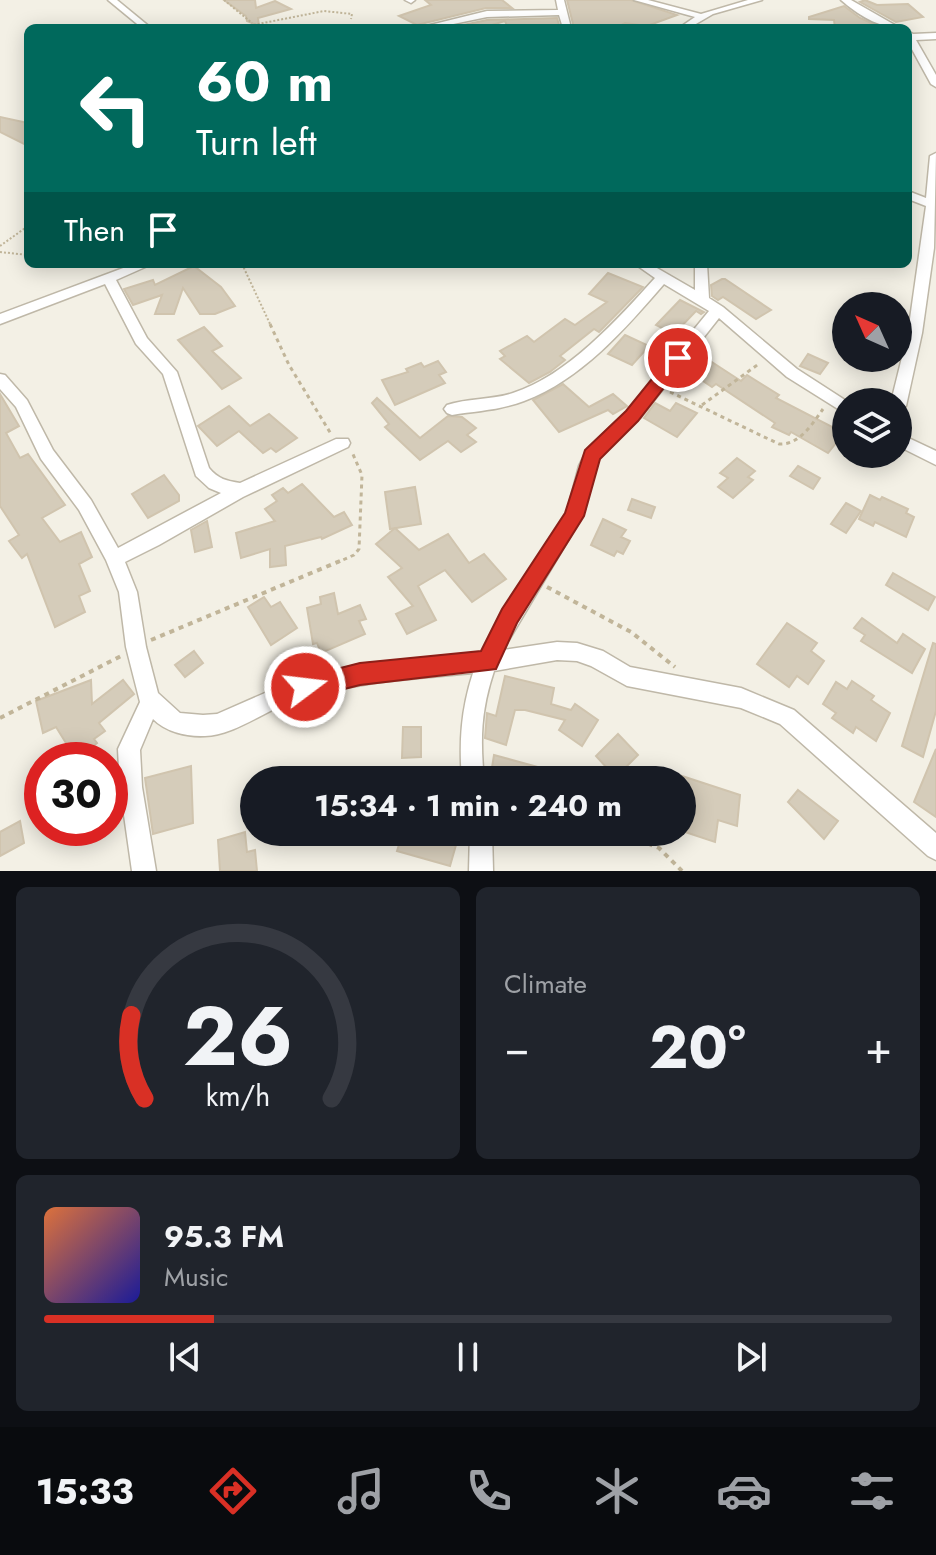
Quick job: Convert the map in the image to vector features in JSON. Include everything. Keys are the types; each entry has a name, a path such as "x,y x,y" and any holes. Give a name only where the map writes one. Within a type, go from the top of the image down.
{"street":[{"path":"112,0 142,24"},
{"path":"560,0 566,24"},
{"path":"638,0 700,16"},
{"path":"689,24 700,16 758,0"},
{"path":"845,0 887,24"},
{"path":"443,24 501,13 563,12"},
{"path":"912,35 936,36"},
{"path":"912,39 936,84"},
{"path":"902,388 915,333 928,248 936,156"},
{"path":"912,197 932,209"},
{"path":"0,319 135,268"},
{"path":"648,268 710,304 831,400"},
{"path":"471,766 474,704 488,662 509,616 574,516 592,455 632,416 656,386 710,304 702,268"},
{"path":"452,409 505,401 536,389 575,362 626,317 663,277"},
{"path":"108,278 141,341 170,372 202,471 214,484 242,490"},
{"path":"0,379 22,404 47,454 85,505 114,558 128,592 136,647 151,701 178,723 218,724 322,682 360,674 488,662 557,651 577,652 596,658 627,676 758,703 798,724 936,848"},
{"path":"114,558 242,490 342,443"},
{"path":"912,446 936,459"},
{"path":"144,871 129,749 151,701"},
{"path":"481,846 481,871"}],"path":[{"path":"224,0 253,24 335,10 352,14 351,19"},
{"path":"0,246 24,229"},
{"path":"0,252 24,255"},
{"path":"0,718 136,647 284,587 354,555 359,549 362,475 356,458 325,427 289,365 244,268"},
{"path":"702,405 772,354"},
{"path":"656,386 702,405 762,439 784,444 800,437 831,400"},
{"path":"533,579 627,629 657,649 679,671"},
{"path":"654,846 682,871"}],"building":[{"path":"224,0 255,0 256,8 275,1 291,9 258,18 259,24 247,21 246,16"},
{"path":"425,0 502,0 512,8 486,8 421,24 399,16 431,5"},
{"path":"567,0 631,0 677,15 652,24 573,24"},
{"path":"865,0 877,5 908,4 923,17 896,22 860,2"},
{"path":"844,6 873,24 834,24 834,20 809,17"},
{"path":"557,18 559,24 506,24 505,21 468,24 487,20"},
{"path":"0,117 24,122 24,144 0,132"},
{"path":"190,268 197,268 221,287 235,306 215,314 200,314 183,288 174,314 155,314 162,295 133,305 124,289 153,280 155,285"},
{"path":"608,273 643,287 599,332 594,329 560,356 565,360 550,372 529,383 500,359 505,356 500,351 527,336 534,342 565,319 575,325 607,302 589,294"},
{"path":"722,279 771,310 756,319 723,297 718,300 712,296 711,285"},
{"path":"680,300 704,312 696,311 674,334 656,325"},
{"path":"204,327 222,346 212,351 241,378 222,389 178,340"},
{"path":"625,335 649,346 632,365 608,354"},
{"path":"698,353 741,381 747,375 779,395 776,398 832,427 832,448 828,453 791,432 789,435 772,427 775,423 716,384 712,387 684,368"},
{"path":"808,354 828,363 820,374 800,366"},
{"path":"438,361 446,372 439,375 445,383 395,405 382,380 408,372 406,369 421,363 424,367"},
{"path":"563,384 589,407 613,394 627,406 613,414 608,410 559,432 533,400"},
{"path":"0,394 19,426 6,433 20,458 28,454 65,505 42,518 60,542 81,532 92,557 79,564 90,591 79,596 85,612 55,627 27,554 22,558 9,541 19,535 0,506"},
{"path":"377,398 420,438 448,416 462,417 476,428 467,435 476,442 461,452 448,441 420,460 385,427 389,424 372,403"},
{"path":"655,403 670,411 676,403 697,413 677,437 644,418"},
{"path":"229,406 250,426 269,414 297,438 276,452 271,448 263,453 239,431 217,446 198,426"},
{"path":"737,458 755,471 748,477 753,480 733,498 718,487 728,478 720,473"},
{"path":"798,466 820,478 813,489 790,476"},
{"path":"164,475 179,495 179,501 148,518 132,494"},
{"path":"302,484 334,517 344,512 352,525 322,539 285,546 286,565 270,567 270,549 241,558 236,533 275,521 265,509 277,501 272,495 283,488 288,493"},
{"path":"415,487 421,524 390,529 385,492"},
{"path":"870,495 908,509 906,513 914,517 906,537 875,522 873,526 859,519"},
{"path":"632,499 655,507 651,518 628,510"},
{"path":"846,503 861,511 846,533 831,524"},
{"path":"603,519 626,530 621,537 630,541 623,554 617,551 614,556 591,545"},
{"path":"207,521 212,547 195,552 191,530"},
{"path":"395,528 419,550 448,534 469,563 484,554 506,579 472,602 445,570 418,586 436,620 407,634 396,614 413,606 388,577 402,568 376,544"},
{"path":"893,573 935,597 928,610 886,585"},
{"path":"334,593 338,614 360,605 366,619 359,621 365,634 321,653 317,643 313,644 307,608 321,604 320,597"},
{"path":"264,597 271,607 280,602 297,628 271,645 248,607"},
{"path":"862,618 897,643 903,634 925,649 912,673 861,641 865,635 854,628"},
{"path":"787,623 817,643 811,651 824,661 808,684 797,676 789,687 757,664"},
{"path":"933,643 936,644 936,711 923,757 902,746"},
{"path":"194,651 203,663 185,677 175,665"},
{"path":"505,676 554,688 551,704 571,710 575,704 598,720 582,746 559,730 565,720 525,710 515,710 506,745 485,738 487,713 496,716"},
{"path":"91,680 92,704 123,680 134,694 99,723 105,731 94,739 96,742 65,742 56,727 43,733 36,701"},
{"path":"852,681 874,696 871,700 890,713 876,741 856,727 853,733 832,718 836,713 823,704 836,682 847,689"},
{"path":"403,727 421,727 421,757 402,758"},
{"path":"618,734 638,755 627,766 605,766 596,756"},
{"path":"936,749 936,817 914,802"},
{"path":"494,755 534,766 492,766"},
{"path":"191,766 193,823 153,834 145,778"},
{"path":"696,781 740,795 737,826 718,820 715,842 696,836"},
{"path":"798,790 838,821 824,839 788,802"},
{"path":"20,821 24,843 0,856 0,832"},
{"path":"240,833 240,846 246,846 247,852 255,850 257,871 220,871 218,840"},
{"path":"399,846 456,846 450,866 397,851"}],"route":[{"path":"305,687 360,674 488,662 509,616 574,516 595,450 632,416 678,358"}]}
